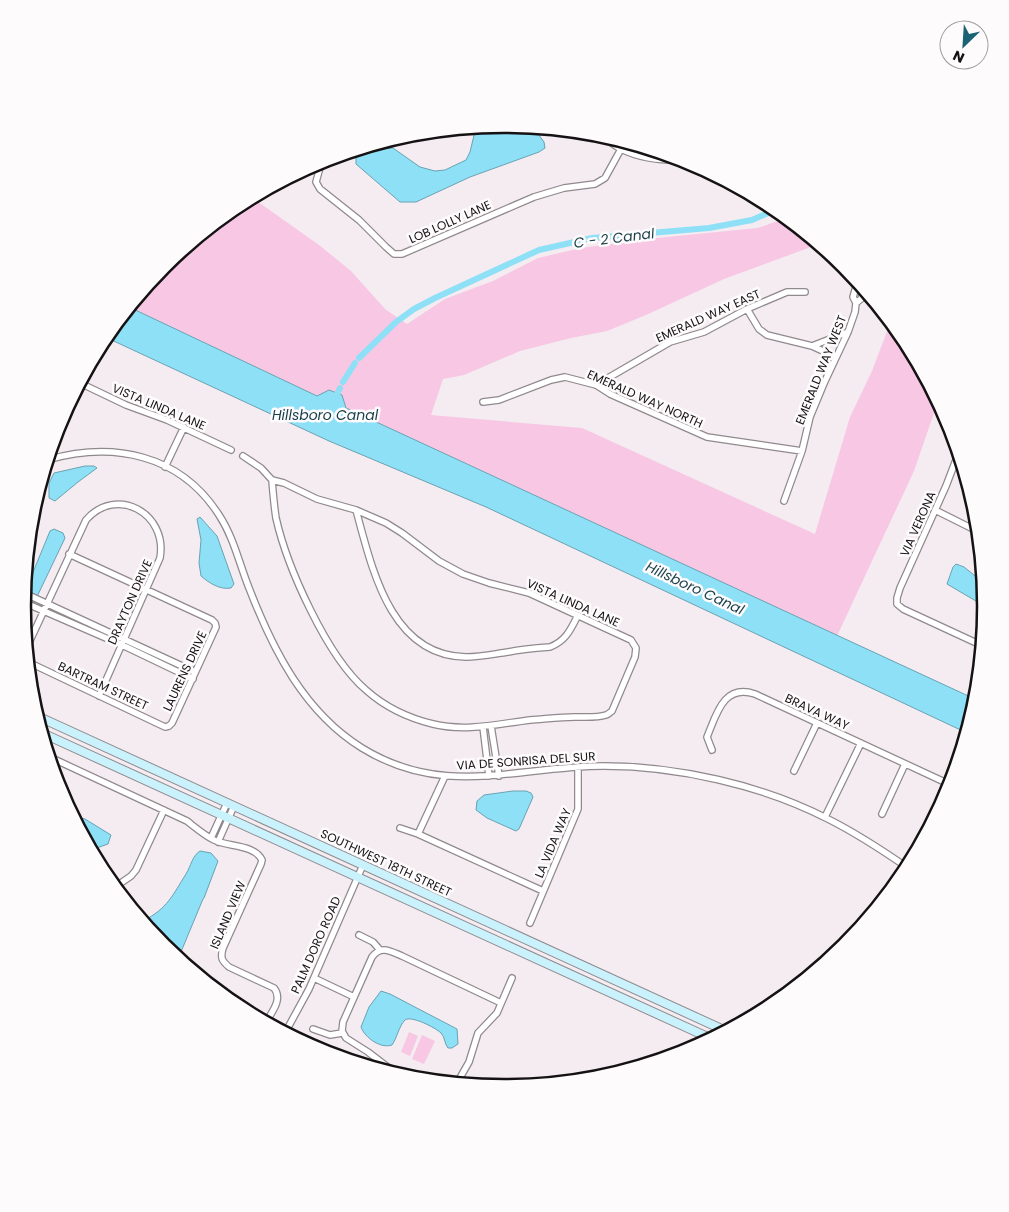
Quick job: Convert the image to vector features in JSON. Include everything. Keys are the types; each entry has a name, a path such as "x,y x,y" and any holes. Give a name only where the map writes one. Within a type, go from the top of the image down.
{"main road":[{"name":"SOUTHWEST 18TH STREET","path":"45,720 719,1028"},
{"name":"SOUTHWEST 18TH STREET","path":"50,736 703,1035"}],"street":[{"path":"618,147 650,158 660,159"},
{"name":"LOB LOLLY LANE","path":"319,171 316,182 320,189 359,220 394,254 402,254 534,197 564,188 595,184 605,178 621,149"},
{"name":"EMERALD WAY WEST","path":"784,501 802,451 810,417 855,312 856,303 853,297 855,289"},
{"name":"EMERALD WAY EAST","path":"596,385 670,342 704,332 787,292 806,292"},
{"name":"EMERALD WAY WEST","path":"856,303 862,296"},
{"path":"747,310 759,329 767,335 812,346 836,357"},
{"path":"812,346 848,332"},
{"name":"EMERALD WAY NORTH","path":"483,402 499,400 550,380 565,377 596,385 619,398 707,437 802,451"},
{"name":"VISTA LINDA LANE","path":"86,386 126,405 157,415 231,450"},
{"path":"165,467 184,427"},
{"name":"VIA DE SONRISA DEL SUR","path":"55,458 81,452 107,451 134,455 165,467 198,490 219,514 233,542 248,586 270,638 294,682 315,709 336,730 375,755 402,767 445,776 499,776 560,767 603,766 634,767 691,774 740,785 825,817 901,864"},
{"name":"VISTA LINDA LANE","path":"243,456 261,468 272,480 284,483 317,499 356,510 386,523 439,561 463,574 529,593 628,638 636,648 636,657 612,711 604,716 554,718 483,727 450,727 418,720 392,709 378,700 353,678 343,666 327,639 296,577 277,521 272,480"},
{"name":"VIA VERONA","path":"955,461 900,588 897,604 903,609 976,643"},
{"name":"DRAYTON DRIVE","path":"32,634 83,523 92,513 109,505 122,504 136,508 149,516 155,524 161,543 158,562 99,696"},
{"path":"356,510 375,574 394,614 415,639 435,650 445,654 467,657 550,647 567,636 578,615"},
{"path":"935,510 971,528"},
{"path":"69,554 146,590"},
{"name":"LAURENS DRIVE","path":"146,590 215,623 216,627 169,726"},
{"path":"31,597 194,675"},
{"path":"31,606 123,642"},
{"name":"BARTRAM STREET","path":"35,665 165,727 169,726"},
{"name":"BRAVA WAY","path":"712,750 707,737 720,706 725,699 737,692 746,692 944,782"},
{"path":"794,771 817,723"},
{"path":"491,726 499,776"},
{"path":"483,727 489,776"},
{"path":"825,817 861,743"},
{"name":"ISLAND VIEW","path":"57,760 187,821 218,842 241,847 260,856 262,860 223,948 221,958 229,967 277,991 277,1003 269,1017"},
{"path":"882,814 905,764"},
{"name":"LA VIDA WAY","path":"530,923 578,809 578,767"},
{"path":"418,834 445,776"},
{"path":"211,838 231,804"},
{"path":"121,883 136,870 164,810"},
{"path":"218,842 225,817"},
{"path":"400,828 418,834 543,891"},
{"name":"PALM DORO ROAD","path":"288,1027 314,978 363,865"},
{"path":"360,935 373,942 380,950"},
{"path":"382,1063 346,1038 342,1033 342,1022 372,958 380,950 387,950 402,956 501,1003"},
{"path":"314,978 354,997"},
{"path":"461,1077 469,1062 478,1033 483,1026 495,1017 512,978"},
{"path":"313,1029 330,1035 342,1033"}],"shaded area":[{"path":"258,202 319,245 351,271 385,309 407,324 445,299 493,281 538,258 581,248 757,228 778,221 812,246 724,279 607,331 520,351 464,375 443,379 431,415 582,428 815,534 850,417 872,371 888,329 914,369 935,410 914,471 837,636 346,408 342,395 329,390 317,396 136,310 170,271 192,250"},
{"path":"409,1032 418,1036 410,1056 401,1052"},
{"path":"422,1035 435,1041 424,1064 412,1059"}],"water":[{"path":"474,134 538,134 544,142 545,148 539,152 470,177 416,202 400,202 356,164 356,157 382,149 393,148 420,167 435,171 445,170 466,160"},
{"name":"Hillsboro Canal","path":"136,310 317,396 329,390 342,395 346,408 969,696 961,730 486,507 329,441 113,341"},
{"path":"85,466 97,468 55,501 49,498 49,483 54,473"},
{"path":"200,517 217,536 234,584 231,588 215,585 201,576 199,563 201,540 197,519"},
{"path":"54,529 63,533 65,538 31,609 32,574 50,531"},
{"path":"956,564 964,567 977,577 978,602 947,584 953,567"},
{"path":"526,791 531,793 533,797 519,829 516,831 487,818 476,810 477,801 484,795"},
{"path":"82,818 111,835 108,844 98,848"},
{"path":"200,851 211,853 218,861 181,952 149,918 169,901"},
{"path":"381,991 457,1029 458,1044 448,1048 438,1031 412,1019 405,1020 392,1045 388,1046 374,1042 361,1027 369,1007"}],"waterway":[{"name":"C - 2 Canal","path":"359,358 396,322 414,309 539,250 592,238 709,228 752,220 767,213"},
{"name":"C - 2 Canal","path":"343,382 355,363"},
{"path":"334,401 340,388"}]}
